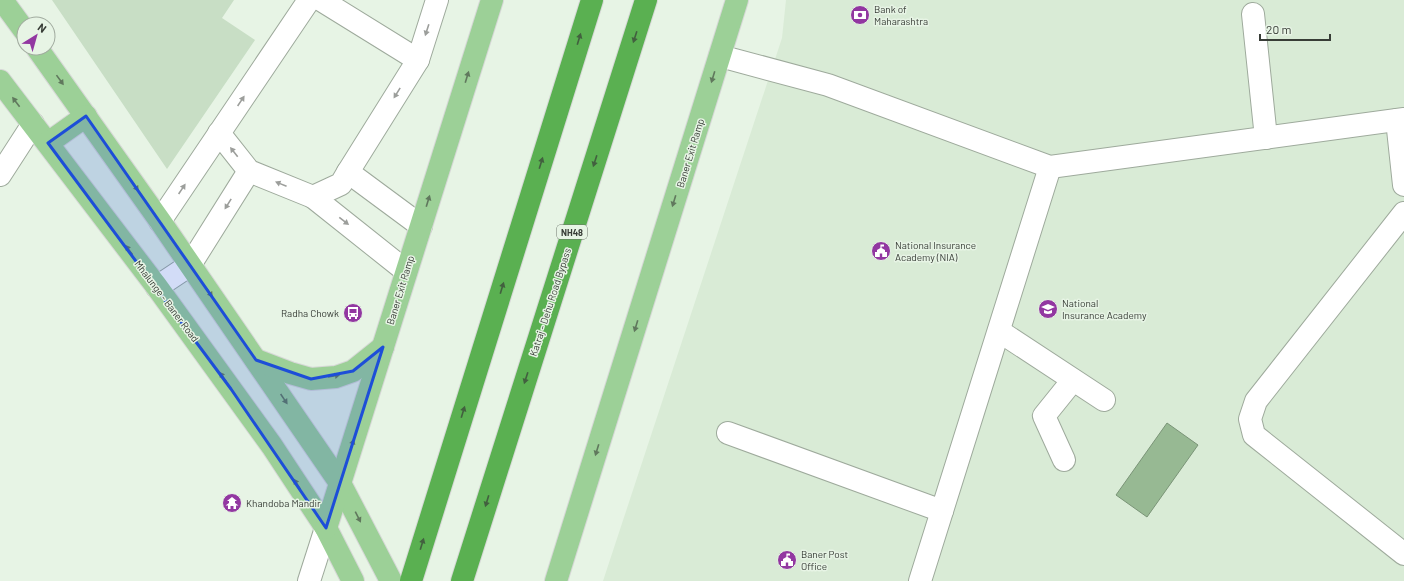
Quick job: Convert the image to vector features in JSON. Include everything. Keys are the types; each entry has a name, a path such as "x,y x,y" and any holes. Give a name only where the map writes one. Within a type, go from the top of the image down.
{"highway":[{"path":"411,581 592,0"},
{"name":"Katraj - Dehu Road Bypass","path":"462,581 646,0"}],"main road":[{"path":"2,0 16,19"},
{"name":"Baner Exit Ramp","path":"326,528 492,0"},
{"name":"Baner Exit Ramp","path":"556,581 737,0"},
{"path":"43,56 160,221 340,483 391,581"},
{"name":"Mhalunge - Baner Road","path":"0,81 157,287 267,440 326,528 353,581"},
{"path":"48,143 86,116"},
{"path":"256,360 290,374 312,379 336,377 353,371 382,347"}],"street":[{"path":"160,221 309,0"},
{"path":"322,0 418,60"},
{"path":"313,197 341,184 418,60 437,0"},
{"path":"1253,14 1266,138"},
{"path":"720,56 828,86 1050,167 1400,119 1404,184"},
{"path":"0,175 33,124"},
{"path":"219,133 249,171 313,197 406,271"},
{"path":"920,581 1050,167"},
{"path":"157,287 190,265 249,171"},
{"path":"348,172 421,226"},
{"path":"1404,213 1256,401 1250,419 1254,435 1404,554"},
{"path":"999,331 1104,400"},
{"path":"1064,460 1044,416 1073,380"},
{"path":"728,432 942,511"},
{"name":"Baner Exit Ramp","path":"309,581 326,528"}],"highlighted area":[{"path":"86,116 256,360 311,379 353,371 383,347 326,528 231,389 48,143"}],"shaded area":[{"path":"52,0 234,0 222,18 255,40 167,169"},
{"name":"National Insurance Academy","path":"786,0 1404,0 1404,581 603,581 782,38"},
{"path":"1167,423 1198,445 1147,517 1116,495"}],"place":[{"name":"Bank of Maharashtra","path":"860,15"},
{"name":"National Insurance Academy (NIA)","path":"881,251"},
{"name":"National Insurance Academy","path":"1048,309"},
{"name":"Radha Chowk","path":"353,313"},
{"name":"Khandoba Mandir","path":"232,503"},
{"name":"Baner Post Office","path":"787,560"}]}
